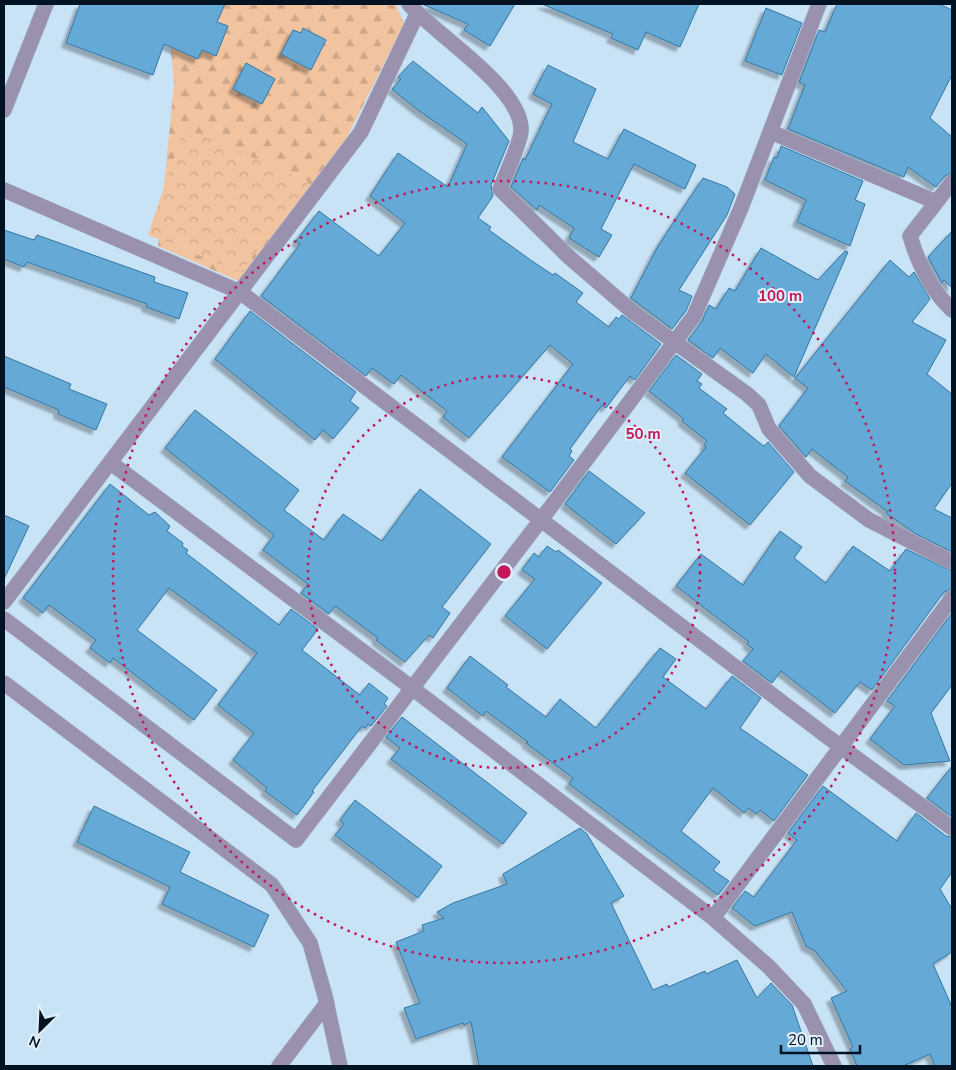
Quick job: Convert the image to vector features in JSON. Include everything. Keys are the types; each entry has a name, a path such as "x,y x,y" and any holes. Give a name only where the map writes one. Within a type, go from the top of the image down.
{"street":[{"path":"4,110 11,73 46,4"},
{"path":"4,619 296,840 542,519 672,342 694,316 771,132 819,4"},
{"path":"4,602 361,132 413,9 449,38 475,63 514,107 521,131 500,189 570,257 634,313 753,399 758,405 769,429 810,476 869,520 952,562"},
{"path":"771,132 936,202"},
{"path":"952,182 910,236 917,259 942,300 952,310"},
{"path":"4,190 240,292 952,828"},
{"path":"111,463 412,688 713,918 768,966 804,1004 834,1066"},
{"path":"713,918 952,598"},
{"path":"4,683 272,885 310,943 327,1003 340,1066"},
{"path":"279,1066 327,1003"}],"green space":[{"path":"167,4 396,4 404,24 346,139 238,281 158,246 174,84"},
{"path":"184,128 309,182 241,272 148,235"}],"building":[{"path":"80,4 225,4 217,22 228,26 216,56 202,50 198,59 164,44 153,75 66,43"},
{"path":"422,4 515,4 490,46 464,30 468,24"},
{"path":"542,4 699,4 680,47 646,32 638,50 611,38 613,34"},
{"path":"837,4 939,4 952,10 952,75 930,118 952,137 952,173 945,176 936,187 908,167 904,177 788,129 805,85 799,82 819,30 825,32"},
{"path":"766,8 802,23 782,75 745,61"},
{"path":"303,28 326,40 311,70 281,54 293,30 301,33"},
{"path":"413,61 478,113 482,107 509,141 491,185 493,196 478,218 491,227 489,230 532,261 553,275 555,273 583,293 576,302 609,327 616,317 619,319 622,315 661,344 635,380 630,376 606,408 602,405 570,449 572,451 569,456 574,460 550,492 502,457 573,364 550,345 469,438 443,417 447,411 401,375 394,384 372,368 366,376 261,296 300,244 296,241 319,211 379,256 405,223 370,196 398,153 448,187 467,144 418,110 392,89 401,79 398,77"},
{"path":"246,63 275,79 262,104 233,89"},
{"path":"548,65 596,89 573,142 608,159 624,129 696,165 685,189 634,164 601,229 612,235 599,257 569,238 574,228 539,205 537,210 511,187 523,158 525,160 552,104 533,94"},
{"path":"781,146 863,181 855,200 865,204 850,246 797,222 806,200 765,180 774,157 777,158"},
{"path":"703,178 727,187 735,194 727,215 679,290 692,296 686,311 672,329 631,298 658,246"},
{"path":"4,230 34,240 37,235 155,277 154,282 188,293 179,319 146,307 147,304 27,262 24,267 4,259"},
{"path":"952,231 952,288 944,280 942,283 928,257"},
{"path":"761,248 818,280 845,251 848,252 794,377 766,354 753,373 720,348 713,358 688,340 702,321 709,305 716,309 729,288 735,291"},
{"path":"890,260 909,277 914,272 930,299 912,322 946,340 927,374 952,394 952,483 934,509 952,518 952,552 916,534 886,513 887,511 845,481 848,477 812,449 806,457 779,426 808,388 795,378"},
{"path":"250,311 356,392 350,401 359,408 333,439 323,430 315,440 215,359"},
{"path":"676,355 702,374 697,381 702,384 699,388 727,409 723,413 764,446 768,442 794,472 750,525 685,473 706,447 704,445 707,441 682,421 684,419 649,391"},
{"path":"4,356 71,384 69,389 107,404 96,430 58,414 59,410 4,387"},
{"path":"195,410 299,490 284,510 324,540 343,514 382,541 420,489 491,544 442,607 450,613 433,638 429,635 405,662 376,640 378,638 335,606 329,614 301,593 308,584 263,550 274,535 165,448"},
{"path":"589,471 645,513 616,544 565,504"},
{"path":"110,484 149,515 155,512 170,526 167,531 183,543 182,546 188,550 186,553 279,625 291,609 318,629 302,650 360,695 369,683 388,698 384,704 387,706 371,726 368,724 365,728 362,726 312,791 314,792 297,815 265,791 267,788 233,760 254,733 218,705 257,653 169,588 137,630 217,690 194,720 113,658 110,663 90,648 96,640 49,605 43,613 23,598"},
{"path":"4,515 29,526 4,579"},
{"path":"780,531 802,547 794,558 826,583 853,546 890,571 906,549 952,571 952,589 944,592 872,690 860,682 835,713 781,671 772,683 743,661 753,649 747,644 749,642 676,586 701,554 743,585"},
{"path":"547,546 556,552 558,550 602,583 547,649 505,616 535,579 522,570 534,553 539,557"},
{"path":"952,613 952,685 931,713 950,761 904,765 870,739 895,706 887,701"},
{"path":"660,648 676,659 663,677 706,709 732,676 761,698 740,728 808,775 774,821 760,810 757,814 748,808 744,813 713,788 681,831 720,862 713,870 729,881 718,895 569,784 573,778 526,743 528,742 486,711 483,716 447,688 470,656 508,685 506,687 546,717 560,699 596,728"},
{"path":"402,717 527,813 503,844 391,759 400,748 386,737"},
{"path":"952,766 952,817 927,798"},
{"path":"823,786 897,841 916,813 946,836 952,837 952,872 940,889 952,909 952,952 933,964 952,1007 952,1066 935,1066 930,1054 903,1066 857,1066 850,1049 853,1047 831,998 847,991 815,951 806,946 792,912 755,926 732,908 745,891 754,897 797,840 788,833"},
{"path":"355,800 442,866 418,898 335,835 344,824 340,820"},
{"path":"94,806 190,852 180,872 269,915 254,947 162,904 170,887 77,842"},
{"path":"580,828 587,834 624,896 611,903 653,990 667,984 668,987 705,971 706,974 737,960 757,998 771,983 792,1005 813,1066 479,1066 471,1022 416,1039 404,1008 420,1003 396,942 424,931 422,925 444,918 437,912 453,903 507,884 503,874"}]}
